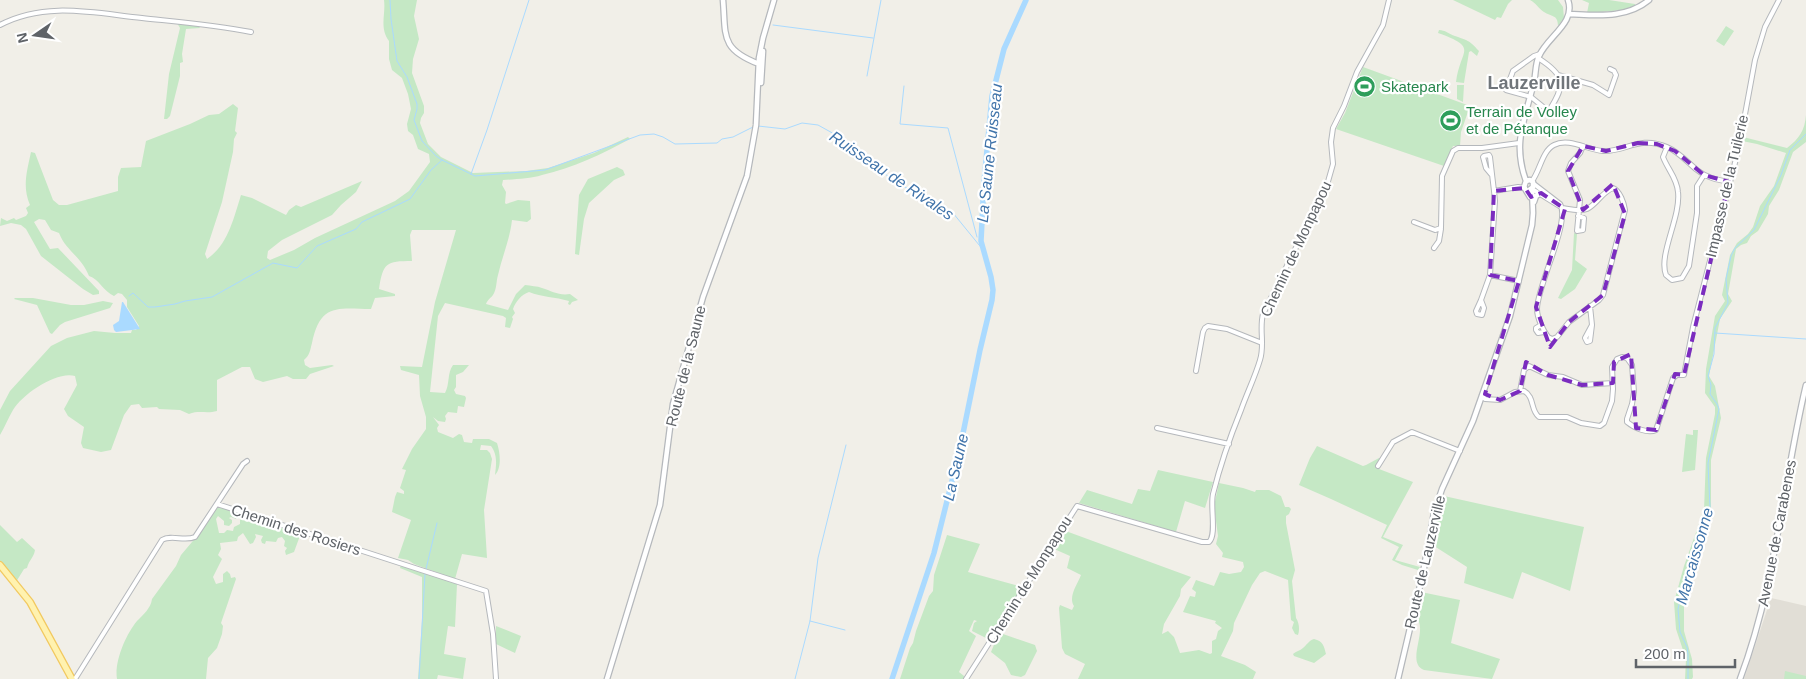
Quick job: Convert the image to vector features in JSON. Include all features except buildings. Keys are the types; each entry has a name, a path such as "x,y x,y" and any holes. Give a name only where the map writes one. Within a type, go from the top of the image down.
{"main road":[{"path":"0,565 30,602 74,679"}],"street":[{"path":"723,0 728,42 734,50 760,61"},
{"name":"Route de la Saune","path":"607,679 660,505 673,404 702,298 747,176 754,141 760,61 775,0"},
{"name":"Chemin de Monpapou","path":"966,679 1077,506 1202,542 1211,541 1214,533 1211,510 1213,494 1229,444 1258,368 1261,357 1261,324 1263,314 1328,185 1333,164 1331,142 1333,128 1357,72 1383,25 1389,0"},
{"path":"1434,248 1439,241 1442,223 1442,176 1454,150 1458,148 1482,148 1519,143 1539,56 1565,22 1569,11 1567,0"},
{"path":"1569,11 1579,14 1610,15 1626,13 1638,8 1648,0"},
{"name":"Impasse de la Tuilerie","path":"1613,383 1612,367 1614,362 1620,357 1627,358 1632,365 1634,388 1627,422 1632,426 1650,432 1657,428 1673,378 1677,374 1684,374 1693,327 1741,139 1758,46 1765,27 1779,0"},
{"path":"0,25 26,14 64,10 195,23 252,32"},
{"path":"1534,56 1539,56 1558,75 1561,84 1561,90 1550,109 1545,110 1530,97 1506,90 1514,71 1534,56"},
{"path":"1558,75 1593,86 1609,95 1616,75 1610,69"},
{"name":"Route de Lauzerville","path":"1398,679 1426,561 1434,513 1442,489 1483,396 1510,316 1532,224 1533,208 1529,186 1520,159 1519,143"},
{"path":"1529,186 1554,145 1568,143 1602,151 1642,143 1652,143 1667,147 1679,154 1704,175 1730,182"},
{"path":"1578,216 1579,198 1568,171 1571,163 1580,153 1583,146"},
{"path":"1667,147 1663,158 1674,177 1678,194 1677,211 1664,264 1666,275 1672,280 1682,278 1688,269 1697,213 1697,186 1704,175"},
{"path":"1481,300 1490,275 1495,202 1491,174"},
{"path":"1529,186 1562,208 1579,210 1589,208 1606,191 1613,188 1616,189 1622,199 1625,210 1601,298 1569,322 1555,338 1548,337 1544,332 1536,308 1560,230 1562,208"},
{"path":"1494,190 1529,186 1562,208"},
{"path":"1533,208 1535,197 1541,194"},
{"path":"1414,222 1434,229 1441,229"},
{"path":"1490,275 1518,281"},
{"path":"1590,306 1592,325"},
{"path":"1541,325 1536,330 1538,334 1544,332"},
{"path":"1196,371 1205,328 1208,326 1227,330 1262,343"},
{"path":"1529,366 1548,375 1563,377 1582,385 1613,383 1612,401 1604,423 1600,426 1581,423 1567,417 1539,416 1534,412 1529,395 1520,391 1524,370 1529,366"},
{"name":"Avenue de Carabenes","path":"1740,679 1753,642 1766,594 1806,385"},
{"path":"1483,396 1494,400 1502,400 1520,391"},
{"path":"1156,428 1229,444"},
{"path":"1378,466 1394,442 1412,432 1460,451"},
{"path":"217,504 243,464 247,462"},
{"name":"Chemin des Rosiers","path":"74,679 162,540 167,538 190,539 195,537 217,504 486,592 493,634 496,679"}],"highlighted area":[{"path":"1638,143 1657,144 1675,151 1704,175 1729,182 1684,375 1675,374 1656,430 1636,428 1631,354 1614,362 1613,383 1582,385 1548,375 1526,362 1520,391 1500,400 1485,394 1519,281 1490,275 1494,191 1525,188 1531,197 1541,193 1565,209 1536,307 1550,347 1569,322 1603,295 1625,214 1613,184 1583,210 1568,171 1583,146 1606,151"}],"shaded area":[{"path":"1771,598 1806,606 1806,679 1744,679"}],"green space":[{"path":"384,0 417,0 414,16 419,39 413,59 412,73 424,106 424,113 420,123 428,144 441,157 473,173 526,171 548,168 594,153 628,137 630,139 565,169 523,179 503,180 502,185 506,192 505,203 518,200 530,201 531,219 527,222 512,220 495,290 486,304 508,310 516,294 525,285 540,287 559,294 570,294 578,300 570,305 568,304 569,301 529,292 516,303 513,309 515,313 512,317 510,328 505,327 506,318 503,316 445,303 438,316 430,392 445,393 453,365 469,365 463,372 456,375 456,387 454,390 456,394 465,396 464,407 458,406 457,413 448,412 445,416 445,422 438,421 433,417 439,425 437,428 438,432 453,438 459,434 462,435 464,442 472,443 473,439 489,439 497,443 500,455 499,468 495,475 495,453 491,446 481,445 480,450 487,450 492,459 484,510 487,558 462,554 455,579 408,560 398,558 411,520 392,512 397,492 404,494 404,491 400,488 406,470 402,469 412,449 426,429 426,417 420,396 419,375 401,370 400,366 422,367 435,302 456,230 412,230 410,235 412,261 391,263 387,265 382,274 379,289 395,294 395,296 375,298 371,309 339,309 325,315 315,330 310,352 304,360 305,365 310,368 334,366 310,374 306,379 293,379 287,376 263,382 255,379 250,367 242,367 217,380 217,411 189,414 180,410 159,409 157,407 142,408 139,404 131,405 124,415 111,450 101,452 83,448 81,443 84,427 68,416 64,409 77,385 75,376 67,375 50,380 24,397 13,410 0,435 0,410 10,391 51,346 67,338 94,331 131,333 132,330 136,330 139,326 127,307 127,300 122,294 118,293 114,296 110,294 96,280 89,276 82,263 66,245 59,233 51,230 45,220 39,219 34,222 50,249 58,248 99,291 99,294 93,295 83,289 41,256 26,229 21,225 11,223 0,226 1,218 7,221 14,218 16,220 26,216 28,213 26,208 30,205 26,192 26,179 31,152 35,153 53,200 59,205 67,205 118,191 118,177 121,168 141,167 146,141 209,115 219,114 233,104 238,108 235,131 237,133 234,139 222,202 205,254 207,259 225,238 233,221 241,195 252,198 286,215 296,205 301,207 362,181 356,192 332,215 282,240 268,251 267,258 270,260 294,250 315,238 395,201 409,191 430,162 429,154 418,149 413,135 408,131 407,124 411,109 402,78 392,70 389,59 389,41 384,31"},
{"path":"1453,0 1512,0 1501,18 1497,17 1495,20"},
{"path":"1530,0 1558,0 1563,7 1564,18 1558,26 1557,19 1544,12"},
{"path":"1582,0 1609,0 1635,4 1635,6 1623,10 1587,13 1589,3"},
{"path":"177,23 198,25 200,28 186,29 182,54 183,62 180,63 180,76 170,116 164,119 169,74 180,28"},
{"path":"1726,26 1734,31 1724,46 1716,41"},
{"path":"1439,30 1468,41 1479,51 1477,56 1471,51 1469,52 1464,83 1456,82 1464,51 1463,46 1459,42 1438,33"},
{"path":"1363,67 1470,106 1461,132 1460,146 1453,146 1444,166 1336,129 1345,113"},
{"path":"1457,85 1464,85 1463,102 1457,99"},
{"path":"1806,115 1806,142 1793,152 1779,190 1769,206 1768,214 1758,231 1751,236 1747,243 1736,249 1728,294 1732,301 1720,319 1709,376 1715,386 1721,418 1711,460 1711,513 1696,555 1684,599 1684,631 1692,659 1693,677 1692,679 1685,679 1686,659 1676,629 1674,602 1684,566 1704,510 1706,458 1715,414 1715,407 1705,393 1706,369 1715,316 1725,301 1722,295 1730,255 1737,243 1753,227 1760,206 1774,186 1786,153 1742,141 1743,137 1787,148 1801,134"},
{"path":"617,167 623,170 625,175 614,180 589,203 584,219 579,255 575,254 579,195 588,179"},
{"path":"1574,233 1577,234 1575,260 1587,269 1575,289 1561,299 1558,298 1572,270"},
{"path":"15,298 33,298 71,305 84,305 103,301 113,303 110,308 65,322 52,334 37,305"},
{"path":"1693,430 1698,430 1695,470 1682,472 1686,434 1693,435"},
{"path":"1317,446 1363,466 1379,458 1384,460 1379,469 1413,482 1383,537 1403,545 1395,560 1420,567 1418,570 1392,560 1399,547 1381,538 1387,525 1299,485"},
{"path":"1158,470 1213,482 1205,508 1185,501 1176,532 1079,503 1087,490 1132,504 1138,489 1150,491"},
{"path":"1219,483 1255,492 1256,490 1269,490 1281,496 1285,507 1291,509 1286,516 1286,523 1295,570 1292,581 1296,618 1299,626 1298,635 1295,634 1292,628 1294,622 1291,620 1288,580 1265,571 1260,573 1252,585 1221,656 1245,665 1256,672 1253,679 1078,679 1085,664 1065,654 1062,648 1059,608 1060,605 1072,610 1075,587 1081,575 1067,568 1070,556 1052,548 1063,530 1191,577 1181,589 1180,596 1164,624 1162,634 1168,631 1174,637 1180,653 1199,650 1210,654 1212,653 1212,641 1216,639 1218,631 1222,628 1215,623 1216,621 1183,612 1190,596 1195,597 1196,592 1192,589 1196,580 1214,586 1220,572 1229,574 1241,572 1244,567 1243,562 1222,557 1223,553 1216,544 1218,536 1214,506"},
{"path":"1444,496 1584,527 1570,591 1522,572 1513,599 1464,583 1467,567 1431,544 1435,520"},
{"path":"217,506 237,512 236,519 229,518 232,520 232,523 229,526 224,525 224,521 218,516 216,519 219,533 224,533 227,530 233,531 234,527 240,524 240,513 301,533 294,552 286,555 285,551 287,548 284,546 285,541 282,537 278,538 276,542 266,541 265,544 261,540 263,536 255,534 256,537 253,543 250,544 243,533 238,537 237,541 220,543 221,549 218,555 222,559 213,577 216,584 223,582 223,574 227,571 231,578 235,577 236,579 221,623 223,626 222,634 217,648 208,658 206,679 117,679 119,657 129,633 176,566 181,555"},
{"path":"0,525 17,542 22,538 35,550 27,568 24,569 16,582 0,561"},
{"path":"947,535 980,544 968,572 1023,587 994,630 991,629 991,634 986,638 972,631 974,623 977,621 974,620 969,631 976,636 959,672 964,676 964,679 900,679 929,596 933,591 934,575"},
{"path":"401,565 457,584 455,627 448,626 444,654 466,658 463,679 438,675 437,679 418,679 422,621 422,577 400,568"},
{"path":"1421,592 1460,600 1451,643 1500,659 1492,679 1424,670 1419,666 1417,653 1420,630 1416,617"},
{"path":"496,626 521,636 515,653 496,644"},
{"path":"1003,634 1035,645 1037,651 1025,675 1021,677 1011,675 1005,663 991,652 996,640"},
{"path":"1314,639 1323,644 1326,654 1314,663 1294,656 1294,653"},
{"path":"1785,671 1806,676 1806,679 1784,679"}],"water":[{"path":"122,302 140,329 116,332 114,330 113,325 119,321"}],"waterway":[{"name":"Ruisseau de Rivales","path":"390,0 397,61 407,77 417,104 414,120 422,141 442,160 475,176 545,170 640,135 654,134 675,144 717,143 722,139 733,137 753,127"},
{"path":"471,174 529,0"},
{"path":"867,76 881,0"},
{"name":"La Saune","path":"892,679 934,553 959,453 992,300 991,277 981,241 992,96 1004,49 1026,0"},
{"path":"773,25 873,38"},
{"name":"La Saune Ruisseau","path":"904,86 900,124 948,128 977,237"},
{"name":"Ruisseau de Rivales","path":"758,126 785,129 802,123 818,125 836,135 859,157 903,186 953,213 984,251"},
{"name":"Marcaissonne","path":"1688,679 1688,654 1680,632 1678,609 1688,568 1710,508 1708,463 1719,409 1710,394 1711,385 1708,376 1714,354 1715,328 1728,303 1726,279 1731,256 1735,248 1754,230 1781,175 1790,150 1806,134"},
{"path":"129,296 133,293 148,307 175,304 212,297 273,263 297,268 317,246 356,229 362,222 410,199 431,170 442,160"},
{"path":"1715,333 1806,339"},
{"path":"795,679 810,621 818,558 846,445"},
{"path":"426,569 437,523"},
{"path":"419,679 425,574"},
{"path":"810,621 845,630"}],"place":[{"name":"Skatepark","path":"1365,87"},
{"name":"Terrain de Volley et de Pétanque","path":"1450,121"}],"district":[{"name":"Lauzerville","path":"1534,83"}]}
